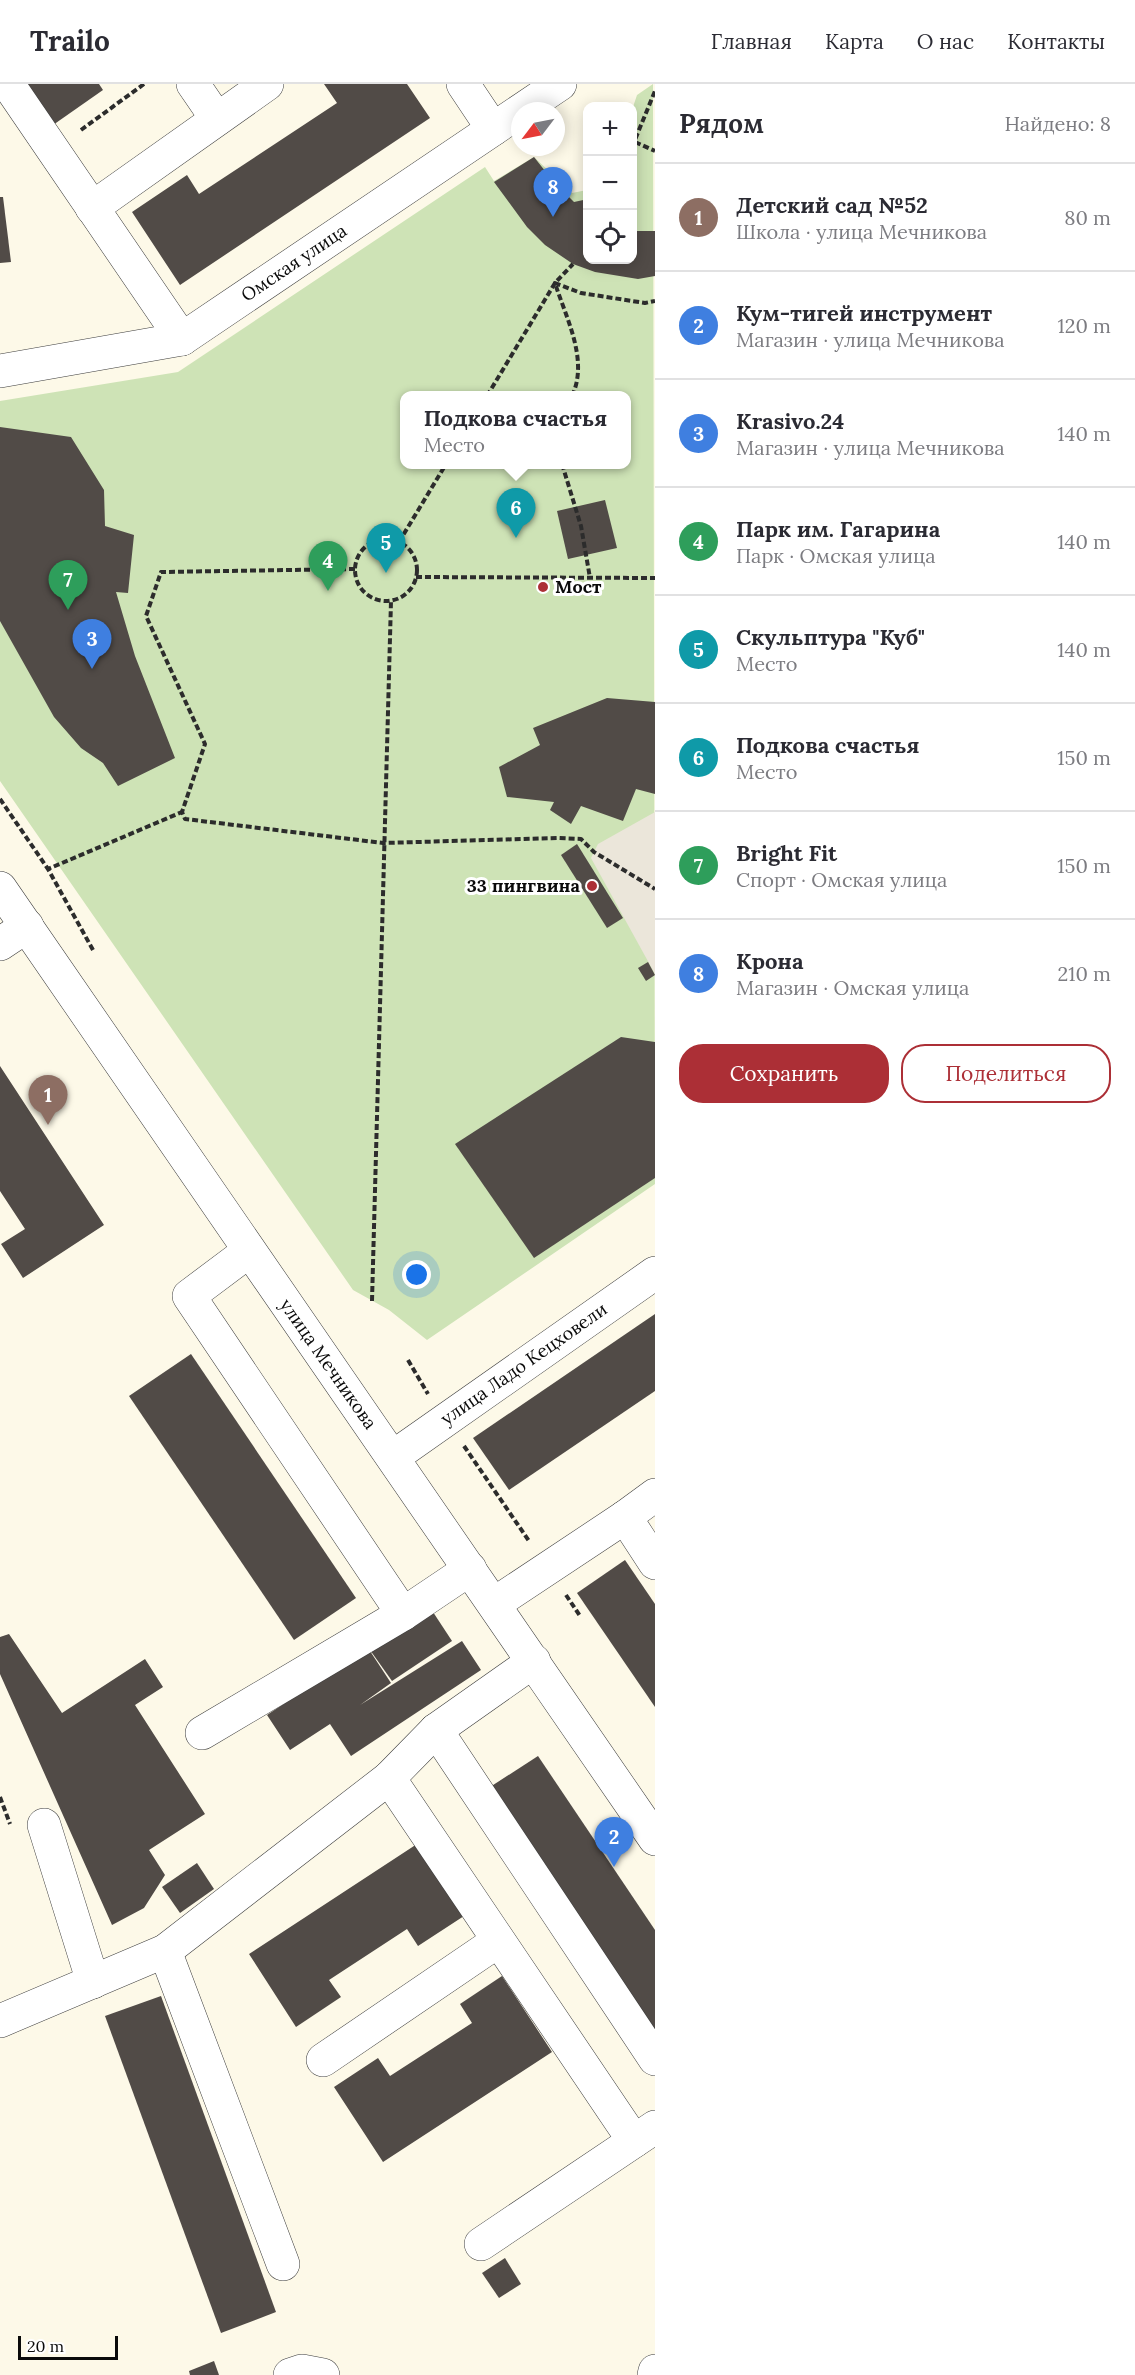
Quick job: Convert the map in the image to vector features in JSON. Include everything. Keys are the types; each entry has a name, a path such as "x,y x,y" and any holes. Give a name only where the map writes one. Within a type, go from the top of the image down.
{"street":[{"path":"8,84 182,339"},
{"path":"193,84 217,119"},
{"path":"92,208 267,84"},
{"path":"463,84 494,129"},
{"name":"Омская улица","path":"0,371 182,339 560,84"},
{"name":"улица Мечникова","path":"0,888 655,1839"},
{"path":"0,944 27,926"},
{"path":"249,1251 189,1296 403,1614"},
{"name":"улица Ладо Кецховели","path":"393,1457 655,1273"},
{"path":"494,1604 655,1495"},
{"path":"625,1517 655,1563"},
{"path":"202,1733 403,1614 470,1569"},
{"path":"0,2021 165,1951 389,1778 436,1730 534,1661"},
{"path":"436,1730 655,2059"},
{"path":"389,1778 498,1941 644,2134 481,2244"},
{"path":"44,1825 93,1982"},
{"path":"323,2060 498,1941"},
{"path":"165,1951 283,2264"},
{"path":"290,2375 302,2371 323,2375"}],"path":[{"path":"54,150 144,84"},
{"path":"637,137 655,91"},
{"path":"637,143 655,152"},
{"path":"490,391 555,283 573,264"},
{"path":"555,283 581,293 645,303 655,301"},
{"path":"555,283 577,351 579,381 574,391"},
{"path":"399,543 444,469"},
{"path":"563,469 581,526 590,578"},
{"path":"389,539 399,543 408,549 416,566 416,577 407,592 391,601 382,601 366,594 356,578 357,560 369,544 389,539"},
{"path":"355,569 161,572 146,616 205,744 182,812 185,819 384,843 581,839 594,852 655,889"},
{"path":"416,577 655,578"},
{"path":"372,1300 391,601"},
{"path":"0,799 48,869 93,950"},
{"path":"48,869 182,812"},
{"path":"408,1360 433,1402"},
{"path":"464,1445 580,1616"},
{"path":"0,1797 11,1827"}],"green space":[{"path":"653,84 655,1184 427,1340 389,1310 353,1290 0,781 0,401 178,372 485,167 494,181 534,157 572,193 583,191 583,264 637,264 637,102 635,102 637,95"}],"shaded area":[{"path":"655,812 655,974 591,858 598,844"}],"building":[{"path":"26,84 99,84 103,90 53,125"},
{"path":"324,84 407,84 430,118 180,285 132,212 187,175 199,194 337,103"},
{"path":"534,157 574,202 583,200 583,264 637,264 637,231 655,231 655,276 638,279 595,272 573,264 545,245 527,227 494,182"},
{"path":"0,197 3,197 11,262 0,263"},
{"path":"0,427 71,437 104,490 105,526 134,535 128,593 116,592 135,656 175,758 118,786 103,763 81,748 54,717 0,621"},
{"path":"605,500 617,548 568,559 557,511"},
{"path":"607,698 655,702 655,794 636,789 623,821 581,806 571,824 550,810 554,802 507,797 499,767 540,745 533,728"},
{"name":"33 пингвина","path":"577,844 623,918 607,928 561,855"},
{"path":"648,962 655,975 646,981 638,968"},
{"path":"621,1037 655,1042 655,1178 534,1258 455,1144"},
{"path":"0,1066 104,1225 23,1278 1,1244 25,1229 0,1191"},
{"path":"655,1314 655,1391 509,1490 473,1438"},
{"path":"191,1354 356,1598 294,1640 129,1396"},
{"path":"625,1560 655,1604 655,1707 577,1593"},
{"path":"431,1609 452,1641 392,1681 370,1650"},
{"path":"9,1634 62,1713 145,1659 163,1687 135,1705 205,1814 149,1850 165,1875 144,1908 112,1925 0,1674 0,1637"},
{"path":"462,1641 481,1670 351,1756 330,1724 290,1750 267,1715 368,1648 391,1683 360,1705"},
{"path":"538,1756 655,1930 655,2037 490,1787"},
{"path":"417,1844 464,1916 418,1946 407,1929 329,1980 341,1997 296,2027 249,1954"},
{"path":"197,1863 214,1889 180,1913 162,1887"},
{"path":"502,1976 552,2052 383,2162 334,2087 378,2058 390,2076 472,2023 460,2004"},
{"path":"161,1996 276,2312 221,2333 105,2016"},
{"path":"505,2258 521,2284 499,2298 482,2273"},
{"path":"214,2361 219,2375 190,2375 189,2371"}],"place":[{"name":"Крона","path":"553,217"},
{"name":"Подкова счастья","path":"516,538"},
{"name":"Скульптура \"Куб\"","path":"386,573"},
{"name":"Мост","path":"543,587"},
{"name":"Парк им. Гагарина","path":"328,591"},
{"name":"Bright Fit","path":"68,610"},
{"name":"Krasivo.24","path":"92,669"},
{"name":"33 пингвина","path":"592,886"},
{"name":"Детский сад №52","path":"48,1125"},
{"name":"Кум-тигей инструмент","path":"614,1867"}]}
